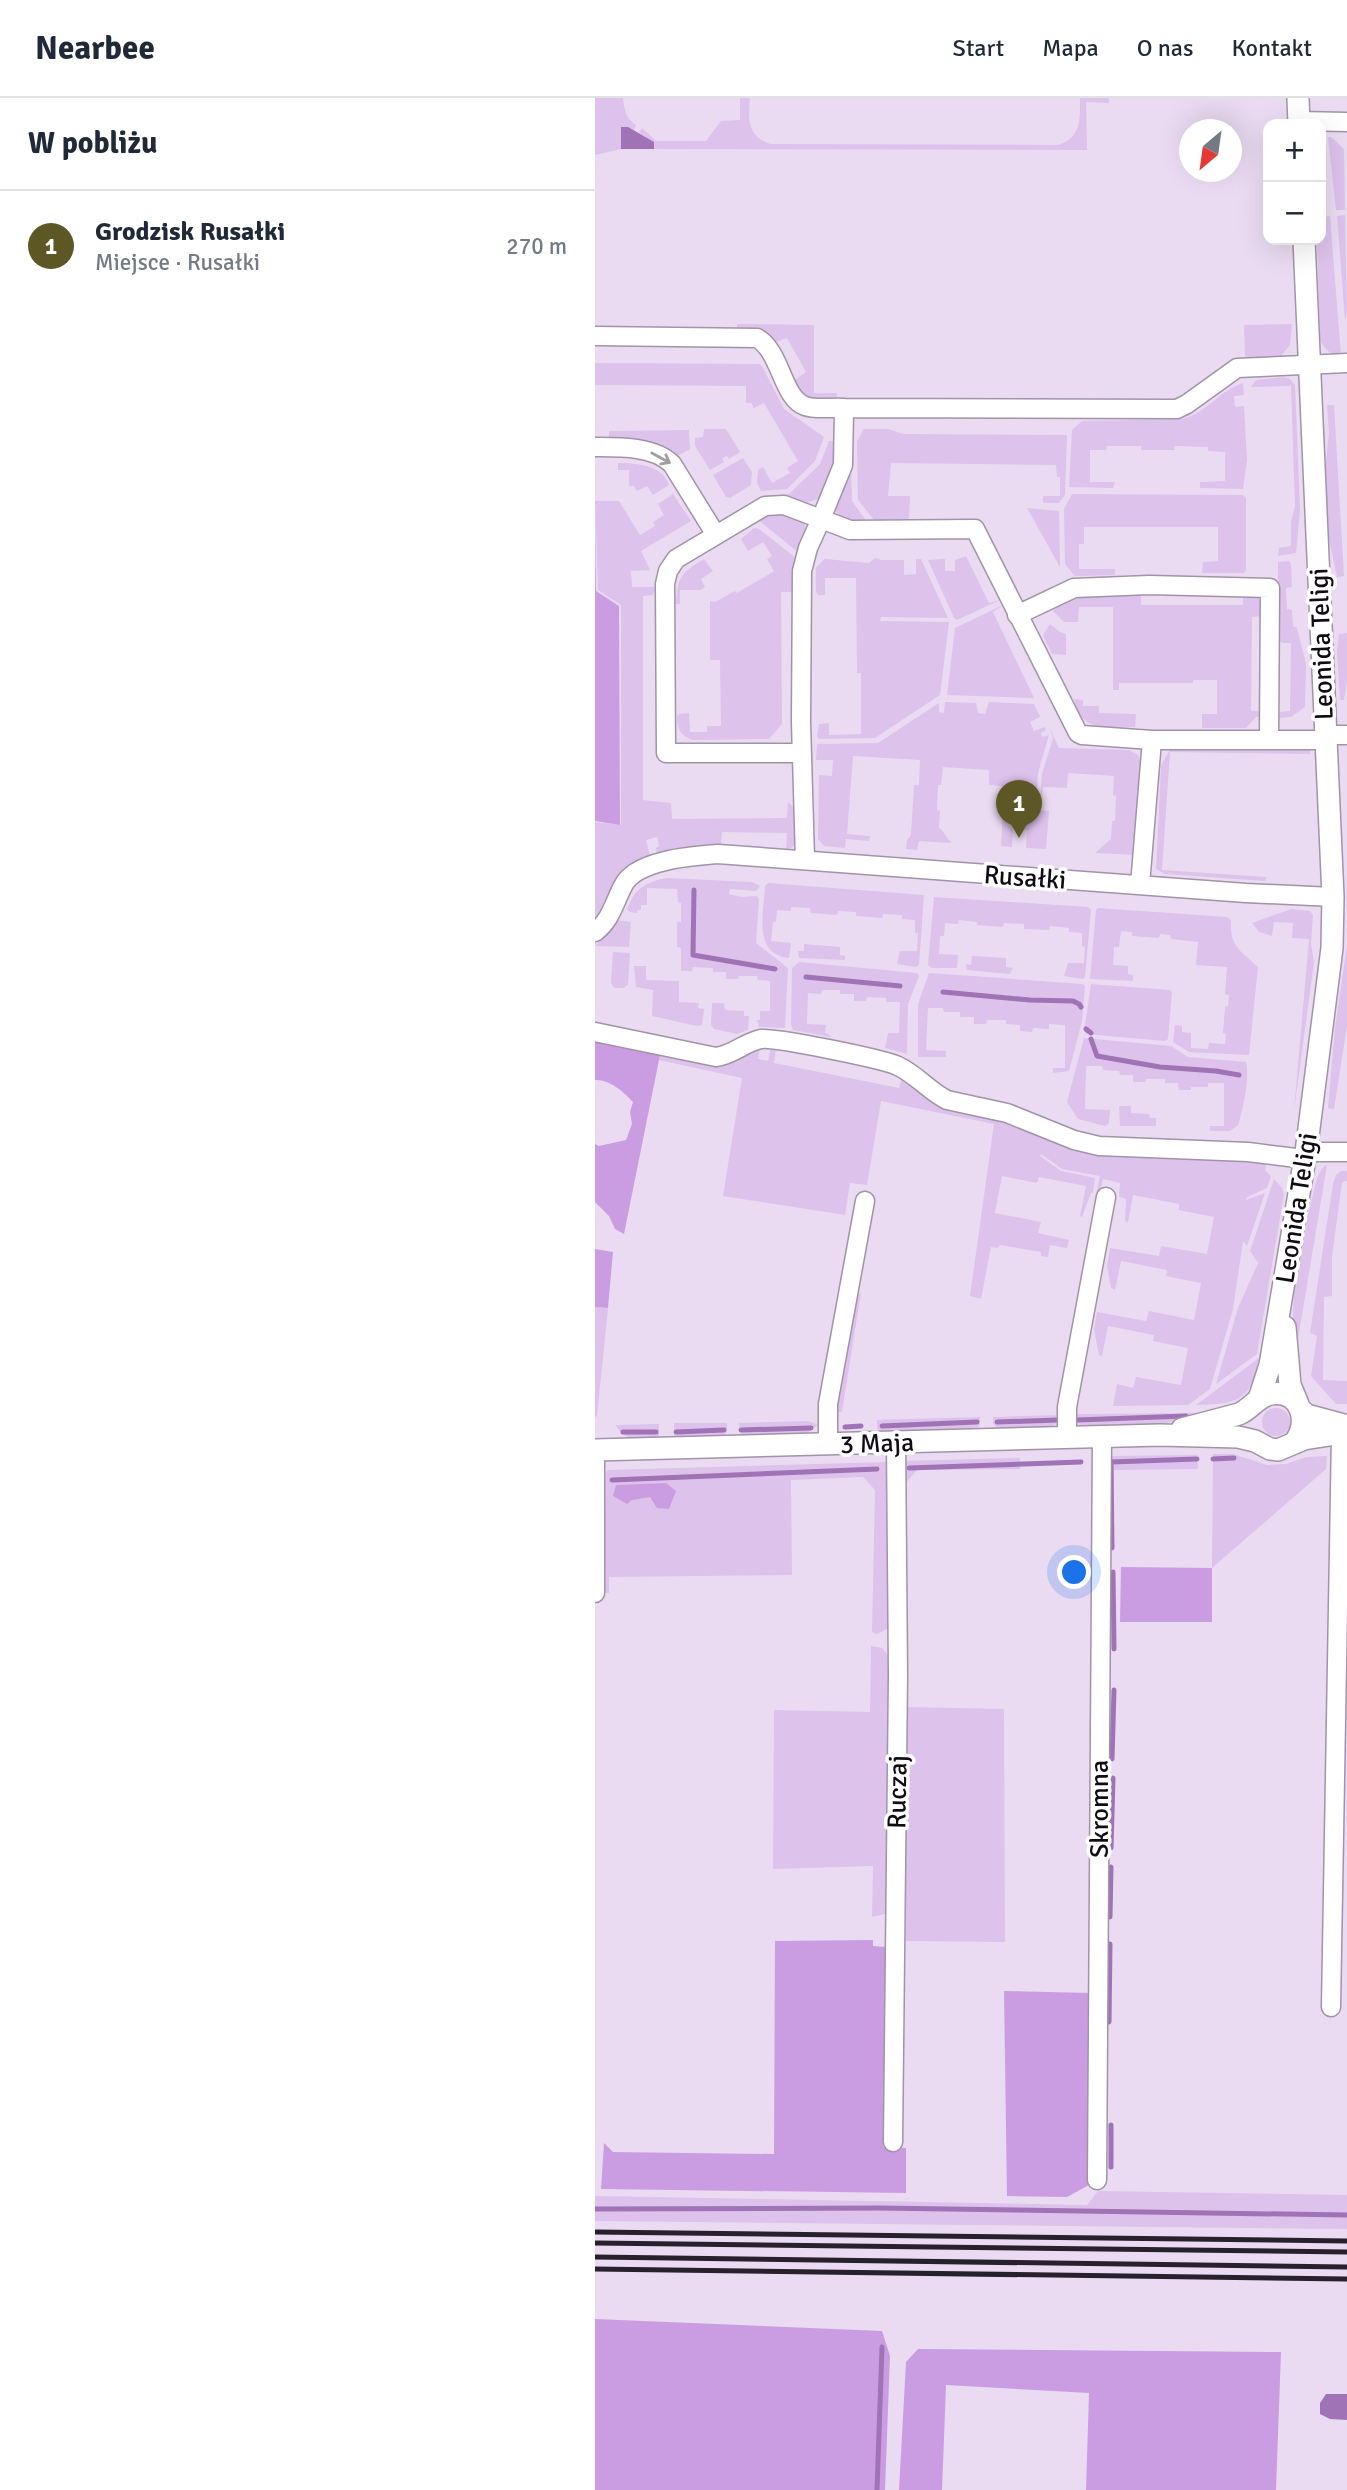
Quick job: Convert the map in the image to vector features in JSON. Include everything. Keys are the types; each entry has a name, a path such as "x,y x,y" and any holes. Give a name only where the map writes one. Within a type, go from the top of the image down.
{"street":[{"path":"1298,98 1299,119"},
{"path":"1326,122 1347,122"},
{"name":"Leonida Teligi","path":"1256,1402 1265,1387 1282,1297 1305,1156 1338,900 1325,738 1304,245"},
{"path":"595,336 757,338 769,348 793,397 808,407 1177,408 1187,404 1236,369 1347,363"},
{"path":"805,859 802,571 808,548 843,465 844,408"},
{"path":"595,447 649,452 665,457 716,535"},
{"path":"802,753 666,753 666,575 676,559 765,506 784,505 850,530 975,529 1078,733 1095,738 1152,740 1269,740 1347,735"},
{"path":"1017,615 1074,588 1149,585 1270,588 1269,740"},
{"path":"1140,885 1152,740"},
{"name":"Rusałki","path":"595,932 606,923 623,884 636,871 683,858 718,854 1338,900"},
{"path":"595,1032 716,1057 761,1039 887,1062 906,1070 947,1100 1007,1113 1088,1143 1305,1156 1347,1152"},
{"path":"1067,1438 1067,1407 1107,1197"},
{"path":"828,1444 828,1404 865,1201"},
{"name":"Leonida Teligi","path":"1282,1297 1290,1385 1300,1408"},
{"name":"3 Maja","path":"1160,1436 1239,1414 1275,1393 1292,1398 1307,1415 1345,1431"},
{"path":"1255,1441 1250,1434 1247,1420 1256,1402"},
{"path":"1294,1443 1303,1429 1300,1408"},
{"path":"1332,2007 1345,1431"},
{"name":"3 Maja","path":"595,1450 1160,1436 1238,1437 1255,1441 1270,1449 1287,1448 1312,1437 1345,1431"},
{"name":"Skromna","path":"1097,2180 1102,1437"},
{"name":"Ruczaj","path":"893,2142 898,1674 896,1442"},
{"path":"595,1450 595,1593"}],"shaded area":[{"path":"595,98 623,98 626,113 636,125 634,130 621,127 621,149 595,155"},
{"path":"740,98 750,98 749,120 753,132 771,144 1058,145 1072,138 1076,132 1080,98 1109,98 1109,103 1086,102 1087,150 654,149 654,142 639,133 642,128 656,141 706,141 721,121 740,120"},
{"path":"621,127 628,127 654,142 654,149 621,149"},
{"path":"1328,137 1344,149 1345,210 1336,210"},
{"path":"1345,215 1347,312 1345,320 1337,216"},
{"path":"1326,216 1330,216 1341,356 1328,351 1320,339 1317,245 1326,245"},
{"path":"737,324 814,325 814,393 837,393 837,397 833,401 816,399 798,388 795,380 806,372 787,338 776,342 737,330"},
{"path":"1292,324 1290,345 1280,357 1250,359 1245,356 1244,325"},
{"path":"595,363 759,364 784,409 824,437 815,461 787,489 761,491 757,483 758,470 763,467 772,483 790,473 787,468 798,461 764,403 754,408 751,403 746,403 746,386 595,385"},
{"path":"1283,377 1290,379 1295,385 1300,511 1296,553 1278,556 1279,548 1291,546 1291,522 1295,506 1291,386 1251,387 1256,380"},
{"path":"1243,383 1244,395 1234,396 1235,407 1244,406 1247,460 1243,489 1200,488 1200,482 1225,481 1225,452 1208,451 1208,447 1175,446 1174,450 1107,446 1106,450 1090,450 1090,482 1115,482 1113,488 1069,487 1072,430 1082,421 1183,419 1199,412 1227,391"},
{"path":"1327,405 1334,405 1344,576 1337,577 1327,530"},
{"path":"704,429 726,429 740,452 729,459 727,456 722,458 724,462 710,470 695,446 695,438 703,437"},
{"path":"864,429 888,429 903,434 1067,435 1065,495 1059,503 1043,503 1043,496 1060,496 1060,477 1057,477 1056,465 891,463 888,496 910,496 909,517 874,520 858,500 857,441"},
{"path":"689,430 690,449 676,457 609,440 609,431"},
{"path":"829,441 837,441 836,459 818,499 806,503 788,497 767,499 765,496 789,494 820,464"},
{"path":"743,458 752,472 751,485 730,498 726,497 713,475"},
{"path":"618,463 655,469 666,478 669,485 653,495 647,486 637,491 634,486 629,486 629,470 618,470"},
{"path":"851,463 852,501 870,526 850,523 841,518 835,509"},
{"path":"673,494 691,521 641,551 650,570 631,571 632,587 655,587 653,595 643,596 643,800 671,803 672,819 787,818 788,802 796,810 797,838 793,847 786,850 787,833 722,832 721,846 658,858 657,837 646,840 651,860 595,926 595,822 621,825 621,605 598,590 595,501 619,501 640,535 655,526 653,522 664,515 658,504"},
{"path":"1072,494 1243,495 1246,498 1246,570 1244,573 1202,573 1203,562 1218,561 1218,527 1084,527 1084,544 1079,544 1079,569 1115,569 1115,575 1075,576 1065,564 1064,509"},
{"path":"1027,508 1059,511 1060,567"},
{"path":"780,511 803,521 806,528 798,552 758,520"},
{"path":"595,519 596,591 619,606 620,825 595,821"},
{"path":"754,528 759,529 797,559 795,592 781,592 782,724 769,739 693,740 680,731 677,720 679,714 689,713 690,732 707,732 707,726 721,726 720,660 710,660 710,601 715,602 735,591 737,593 774,571 767,559 772,556 763,542 748,551 741,539"},
{"path":"966,556 989,603 1000,600 957,620 928,560 945,559 945,571 955,571 955,560"},
{"path":"875,558 904,560 904,575 916,574 916,559 921,559 948,618 881,617 880,621 949,622 940,695 875,738 819,739 819,724 829,723 829,735 861,734 861,673 857,673 856,578 825,578 825,595 818,595 816,567 825,559 869,563"},
{"path":"704,559 713,571 701,579 705,587 700,590 680,590 680,604 676,604 682,577"},
{"path":"1289,561 1292,587 1286,588 1287,609 1292,610 1293,626 1297,628 1306,664 1305,707 1291,717 1278,718 1280,712 1290,711 1291,643 1282,643 1278,639 1278,562"},
{"path":"1243,593 1254,594 1261,601 1261,616 1252,617 1251,711 1260,711 1264,717 1256,717 1246,728 1202,728 1202,714 1217,714 1217,680 1193,680 1193,683 1119,683 1119,690 1113,690 1113,607 1079,607 1078,622 1064,622 1053,611 1072,599 1083,596 1141,594 1141,605 1243,605"},
{"path":"1003,605 993,612 1034,698 947,695 955,628"},
{"path":"1050,624 1066,634 1066,655 1052,654 1043,635"},
{"path":"1347,633 1347,680 1344,700 1340,700 1337,651 1339,634"},
{"path":"1074,699 1083,700 1083,706 1099,706 1099,713 1136,714 1135,727 1105,727 1089,723 1077,710"},
{"path":"945,702 976,703 978,713 985,714 989,702 1034,704 1040,717 1030,722 1034,731 1045,727 1046,730 1041,733 1042,737 1049,735 1038,773 1036,806 1014,805 1014,787 989,785 989,770 943,767 941,785 938,785 937,810 940,811 939,828 951,843 919,841 917,850 906,849 911,835 914,785 919,785 920,760 853,756 847,834 870,836 869,841 846,839 845,848 824,846 818,839 819,775 832,776 833,760 816,760 817,744 878,743 939,703 939,712 944,713"},
{"path":"1048,725 1059,748 1129,750 1138,755 1142,764 1136,855 1095,853 1111,839 1112,821 1115,821 1114,776 1068,773 1067,788 1043,787 1040,804 1042,774 1053,738"},
{"path":"1172,746 1310,749 1310,754 1170,752 1162,870 1266,877 1265,881 1165,874 1156,869 1161,766"},
{"path":"1003,808 1049,811 1046,849 1026,848 1027,830 1013,829 1012,847 1001,846"},
{"path":"667,878 752,882 760,886 756,891 730,889 729,894 757,896 756,943 788,968 785,1028 759,1027 757,1020 760,1020 760,1011 770,1011 770,981 758,980 757,976 726,979 726,972 713,972 713,968 693,967 692,971 681,971 677,922 681,922 681,903 678,902 677,889 647,888 647,905 641,905 641,910 637,910 637,913 627,909 642,887"},
{"path":"768,883 924,895 919,965 916,967 897,964 900,951 917,951 918,933 915,933 915,920 902,919 902,915 883,914 882,918 856,916 856,912 838,911 837,915 811,913 810,908 791,907 791,911 777,910 771,941 791,943 789,958 777,955 769,949 763,930 765,886"},
{"path":"934,897 1088,907 1091,910 1085,977 1064,976 1068,963 1084,963 1082,933 1069,932 1069,928 1050,926 1049,930 1024,929 1024,924 1004,923 1003,927 959,920 958,924 945,923 944,936 940,936 939,954 958,955 957,968 932,968 928,965"},
{"path":"1098,908 1227,917 1231,920 1234,942 1258,967 1249,1055 1189,1052 1173,1042 1175,1025 1182,1026 1182,1032 1191,1033 1191,1048 1208,1049 1209,1043 1225,1044 1225,1007 1228,1006 1229,995 1225,994 1227,967 1196,965 1198,942 1171,939 1170,935 1160,934 1159,938 1132,936 1132,932 1121,931 1119,947 1114,947 1113,965 1128,966 1128,974 1133,975 1133,981 1090,979"},
{"path":"1291,909 1310,911 1313,915 1311,944 1314,962 1294,1111 1309,939 1292,938 1293,923 1274,922 1272,936 1259,932 1252,923"},
{"path":"616,920 631,922 629,947 595,946 611,930"},
{"path":"804,944 840,947 840,955 845,956 845,960 799,958 798,951 804,951"},
{"path":"1347,946 1347,1026 1334,1109 1328,1108 1335,1028"},
{"path":"613,952 630,953 628,985 623,988 614,988 611,983"},
{"path":"972,956 1006,958 1006,967 1013,968 1010,974 967,970 966,964 971,965"},
{"path":"799,962 917,973 919,976 908,1004 907,1054 885,1048 888,1033 899,1033 900,1002 886,1002 886,998 867,997 866,1001 854,1001 854,994 840,994 840,990 822,990 821,994 808,993 807,1024 826,1025 825,1033 830,1037 793,1030 792,968"},
{"path":"634,966 646,966 646,980 679,981 679,1002 699,1003 698,1008 704,1009 702,1025 652,1016 653,990 636,987"},
{"path":"929,973 1083,984 1082,1021 1069,1071 1053,1073 1053,1068 1065,1068 1065,1025 1049,1024 1049,1029 1020,1031 1020,1025 1006,1024 1006,1020 987,1020 986,1024 974,1024 974,1017 960,1017 960,1012 944,1012 943,1008 928,1008 926,1050 946,1051 946,1057 918,1057 918,1004"},
{"path":"1091,984 1170,990 1168,1039 1165,1041 1086,1034 1084,1031"},
{"path":"712,1003 724,1003 725,1010 744,1011 744,1016 749,1016 748,1030 737,1034 714,1029 711,1025"},
{"path":"595,1038 722,1065 730,1064 760,1048 758,1059 768,1061 771,1047 776,1048 774,1063 899,1088 902,1077 934,1103 1027,1127 1267,1160 1265,1170 1271,1176 1267,1188 1247,1197 1246,1200 1265,1193 1247,1246 1243,1241 1233,1309 1210,1389 1188,1405 1113,1406 1117,1384 1133,1388 1136,1377 1181,1385 1188,1348 1153,1341 1154,1335 1108,1326 1102,1356 1099,1355 1094,1330 1097,1312 1146,1321 1149,1311 1194,1320 1201,1283 1166,1276 1167,1270 1121,1261 1115,1290 1111,1288 1107,1266 1110,1248 1159,1256 1161,1246 1207,1254 1214,1217 1179,1210 1179,1204 1133,1195 1128,1222 1125,1221 1126,1199 1119,1197 1120,1183 1103,1179 1099,1195 1096,1194 1100,1176 1062,1169 1041,1154 1040,1156 1061,1171 1095,1178 1093,1193 1082,1217 1080,1216 1086,1186 1039,1177 1037,1183 1002,1176 995,1213 1041,1222 1038,1233 1069,1240 1067,1248 1050,1245 1048,1257 1041,1256 1041,1252 1000,1245 998,1248 991,1247 981,1299 970,1296 994,1124 881,1101 867,1185 850,1183 845,1215 723,1196 742,1078 659,1060 660,1055 595,1041"},
{"path":"1084,1038 1171,1046 1188,1057 1246,1062 1247,1084 1238,1125 1230,1131 1210,1131 1210,1126 1224,1126 1224,1083 1208,1083 1208,1087 1179,1090 1178,1083 1165,1083 1165,1079 1133,1082 1133,1075 1120,1075 1119,1071 1103,1070 1102,1066 1086,1066 1085,1109 1110,1110 1109,1123 1105,1126 1078,1119 1067,1102"},
{"path":"595,1042 660,1055 624,1234 615,1229 609,1216 595,1202 595,1144 599,1146 626,1140 632,1124 630,1112 633,1102 611,1084 595,1080"},
{"path":"1119,1106 1131,1106 1131,1113 1149,1114 1150,1118 1156,1118 1156,1126 1120,1126"},
{"path":"1327,1165 1295,1357 1293,1319 1298,1263 1317,1180 1321,1170"},
{"path":"1347,1171 1347,1181 1342,1182 1332,1257 1332,1296 1324,1297 1323,1380 1347,1381 1347,1404 1336,1404 1311,1376 1317,1336 1310,1333 1333,1184 1336,1175"},
{"path":"1274,1179 1284,1194 1257,1354 1216,1384 1238,1308 1258,1263 1250,1251"},
{"path":"595,1249 613,1252 608,1308 595,1307"},
{"path":"861,1292 842,1412 835,1412 852,1301"},
{"path":"595,1307 608,1308 595,1417"},
{"path":"1259,1358 1252,1384 1240,1398 1196,1405"},
{"path":"1276,1408 1286,1412 1290,1422 1286,1432 1276,1436 1266,1432 1262,1422 1266,1412"},
{"path":"1205,1413 1191,1418 1146,1425 1081,1426 1076,1420 1076,1414"},
{"path":"1058,1415 1058,1422 1051,1427 998,1429 993,1424 993,1417"},
{"path":"980,1417 980,1425 976,1429 881,1432 877,1428 877,1420"},
{"path":"808,1421 818,1425 806,1434 744,1436 740,1432 739,1423"},
{"path":"674,1423 727,1423 727,1432 723,1436 674,1438"},
{"path":"659,1424 659,1438 640,1439 624,1435 616,1425"},
{"path":"1213,1454 1233,1454 1267,1465 1286,1464 1306,1457 1327,1456 1326,1469 1212,1568"},
{"path":"1197,1455 1198,1469 1114,1470 1114,1548 1108,1548 1108,1460 1111,1456"},
{"path":"1020,1458 1020,1469 917,1470 904,1485 901,1461"},
{"path":"889,1462 889,1628 877,1634 872,1632 875,1490 863,1477 791,1480 792,1575 609,1577 609,1593 603,1593 608,1470"},
{"path":"666,1483 676,1491 669,1509 657,1508 650,1497 632,1500 627,1504 613,1496 616,1485"},
{"path":"1121,1567 1212,1568 1212,1622 1120,1622"},
{"path":"871,1646 882,1648 891,1659 889,1913 872,1917 873,1866 773,1869 774,1710 870,1712"},
{"path":"905,1707 1004,1709 1005,1942 906,1941"},
{"path":"873,1940 873,1946 886,1947 883,2147 906,2148 906,2193 601,2189 604,2143 613,2152 774,2154 775,1941"},
{"path":"1004,1991 1092,1993 1089,2185 1067,2197 1007,2196"},
{"path":"1098,2191 1347,2195 1347,2229 595,2221 595,2196 1087,2205"},
{"path":"595,2319 882,2331 890,2356 885,2490 595,2490"},
{"path":"918,2349 1281,2352 1276,2490 1086,2490 1089,2393 946,2385 942,2490 899,2490 906,2362"},
{"path":"1326,2394 1347,2394 1347,2420 1330,2419 1320,2414 1320,2403"}],"waterway":[{"path":"694,890 693,955 775,969"},
{"path":"806,977 900,986"},
{"path":"943,992 1073,1001 1081,1007"},
{"path":"1086,1029 1091,1033"},
{"path":"1091,1039 1097,1056 1160,1067 1239,1075"},
{"path":"1077,1420 1186,1416"},
{"path":"997,1422 1058,1420"},
{"path":"882,1426 977,1422"},
{"path":"845,1427 861,1426"},
{"path":"741,1430 811,1428"},
{"path":"676,1432 724,1430"},
{"path":"623,1432 656,1432"},
{"path":"1213,1459 1234,1458"},
{"path":"1112,1548 1111,1462 1197,1459"},
{"path":"909,1468 1081,1462"},
{"path":"612,1480 877,1469"},
{"path":"1113,1572 1114,1649"},
{"path":"1112,1759 1114,1690"},
{"path":"1111,1848 1113,1778"},
{"path":"1110,1917 1111,1867"},
{"path":"1109,2022 1110,1944"},
{"path":"1111,2125 1111,2167"},
{"path":"595,2209 879,2208 1347,2215"},
{"path":"877,2490 882,2347"}],"railway":[{"path":"595,2232 1347,2241"},
{"path":"595,2243 1347,2252"},
{"path":"595,2257 1347,2267"},
{"path":"595,2269 1347,2279"}],"place":[{"name":"Grodzisk Rusałki","path":"1019,838"}]}
